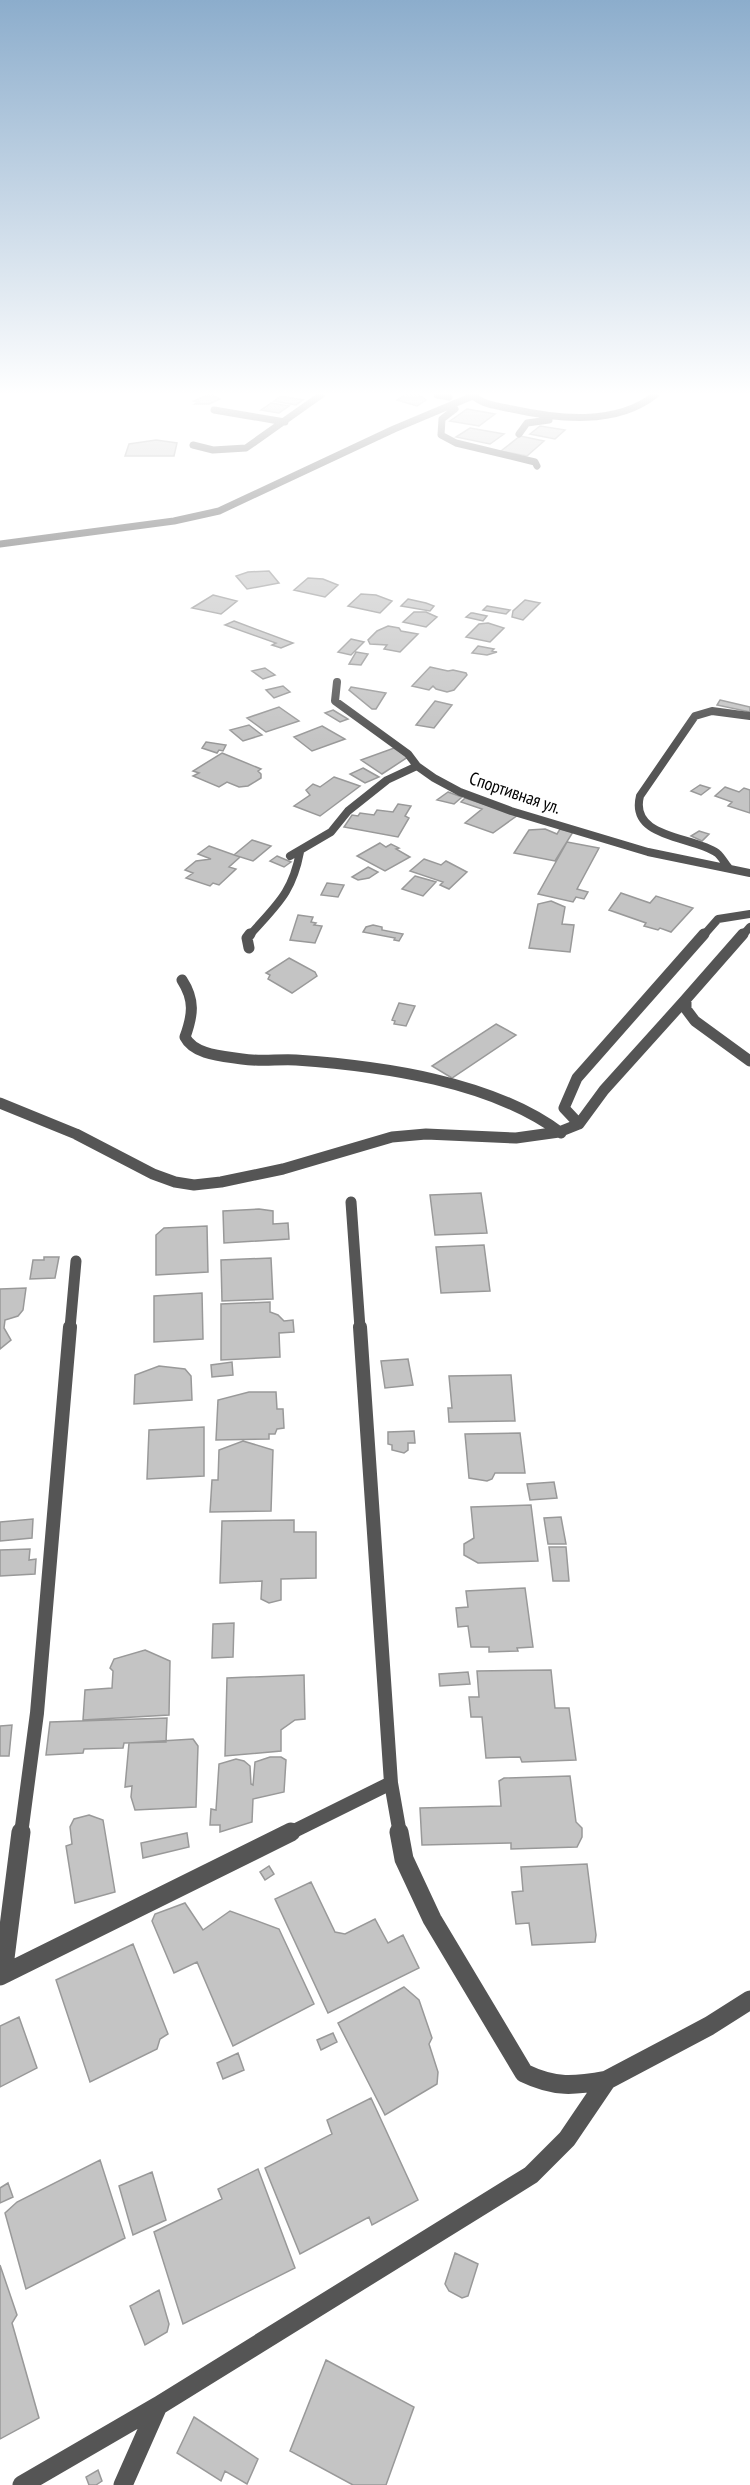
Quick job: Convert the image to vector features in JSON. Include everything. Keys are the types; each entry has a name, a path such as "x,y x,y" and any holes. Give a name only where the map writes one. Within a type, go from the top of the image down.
{"street":[{"path":"0,544 174,521 219,511"},
{"name":"Спортивная ул.","path":"337,682 334,701 408,754 417,766 460,792 522,814 648,852 750,873"},
{"path":"729,868 717,853 670,836 643,822 637,808 640,796 695,716 712,711 750,716"},
{"path":"290,856 331,832 348,811 387,780 417,766"},
{"path":"249,948 247,938 285,895 295,877 300,852"},
{"path":"579,1124 564,1108 577,1078 717,919 750,914"},
{"path":"0,1103 98,1145 154,1177 190,1185 212,1184 264,1173 402,1135 536,1138 561,1134 579,1124 604,1090 750,927"},
{"path":"182,980 192,994 193,1014 185,1036 189,1045 199,1050 256,1060 295,1060 403,1073 443,1082 494,1097 540,1117 561,1134"},
{"path":"686,999 686,1009 695,1021 750,1061"},
{"path":"351,1202 391,1783 404,1860 432,1919 524,2073 545,2084 572,2087 607,2080 709,2026 750,2000"},
{"path":"2,1975 37,1713 76,1261"},
{"path":"2,1975 391,1783"},
{"path":"22,2485 158,2406 531,2175 567,2139 607,2080"},
{"path":"123,2485 158,2406"}],"building":[{"path":"269,571 279,583 247,589 236,576 248,572"},
{"path":"308,578 323,579 338,585 325,597 294,590"},
{"path":"361,594 376,595 392,601 380,613 348,606"},
{"path":"213,595 237,601 221,614 192,608"},
{"path":"408,599 434,606 430,611 401,606"},
{"path":"525,600 540,603 523,620 512,617 513,611"},
{"path":"487,606 510,610 506,614 483,610"},
{"path":"414,612 426,612 437,617 426,627 403,622"},
{"path":"471,613 487,616 483,621 466,617"},
{"path":"234,621 293,643 281,648 272,645 276,643 225,625"},
{"path":"488,623 504,628 490,642 466,637 479,624"},
{"path":"388,626 418,634 400,652 384,649 387,645 370,644 368,640 377,631"},
{"path":"351,639 364,642 351,655 338,652"},
{"path":"478,646 494,649 492,651 497,652 487,655 472,653"},
{"path":"356,652 368,654 361,665 349,664"},
{"path":"430,667 453,670 467,675 454,690 447,692 433,686 429,690 412,686"},
{"path":"265,668 275,675 263,679 252,671"},
{"path":"283,686 290,692 274,698 266,690"},
{"path":"351,687 386,693 376,709 372,709 349,690"},
{"path":"720,700 750,707 750,712 717,705"},
{"path":"435,701 452,705 434,728 416,725"},
{"path":"279,707 299,721 266,732 247,718"},
{"path":"333,710 348,719 340,722 325,713"},
{"path":"249,725 262,735 243,741 230,730"},
{"path":"322,726 345,739 312,751 294,737"},
{"path":"206,742 226,745 223,751 219,750 217,753 202,748"},
{"path":"394,748 408,757 382,774 361,760"},
{"path":"222,753 261,769 258,771 261,778 248,786 239,787 227,782 219,787 193,776 199,773 193,771"},
{"path":"363,768 379,777 365,783 350,774"},
{"path":"334,777 360,786 320,816 294,806 310,795 306,790 313,784 320,787"},
{"path":"700,785 710,788 701,795 691,791"},
{"path":"725,787 739,792 744,788 750,790 750,813 728,806 732,802 715,796"},
{"path":"448,792 462,797 454,804 437,800"},
{"path":"465,798 518,815 493,833 465,823 482,809 461,802"},
{"path":"398,804 411,806 405,816 409,818 398,837 344,827 352,815 358,816 360,813 374,815 377,810 393,812"},
{"path":"545,829 557,834 560,829 573,832 555,861 514,853 529,830"},
{"path":"699,831 709,834 702,841 691,836"},
{"path":"252,840 271,846 253,861 234,855"},
{"path":"567,842 599,848 577,889 588,892 584,899 576,897 573,902 538,894"},
{"path":"380,843 386,847 391,844 410,857 385,871 357,856"},
{"path":"209,846 240,857 229,867 236,869 219,885 213,883 210,886 186,878 193,873 185,870 196,861 211,859 198,854"},
{"path":"277,856 291,862 284,867 270,861"},
{"path":"424,859 441,865 446,861 467,872 449,889 440,885 443,882 410,871"},
{"path":"368,867 378,872 369,878 358,880 352,877"},
{"path":"415,876 436,882 423,896 402,889"},
{"path":"327,883 344,885 338,897 321,895"},
{"path":"621,893 650,903 656,896 693,908 671,932 660,928 658,930 644,926 646,923 609,910"},
{"path":"551,901 565,907 562,924 574,925 570,952 529,948 538,904"},
{"path":"298,915 313,917 311,922 316,923 314,925 322,926 315,943 290,940"},
{"path":"373,925 382,927 382,930 403,934 399,941 394,940 395,938 363,932 366,927"},
{"path":"289,958 315,972 317,976 292,993 268,979 270,975 266,973"},
{"path":"399,1003 415,1006 406,1026 394,1024 395,1021 392,1020"},
{"path":"496,1024 516,1035 452,1078 432,1066"},
{"path":"481,1193 487,1233 435,1235 430,1195"},
{"path":"259,1209 273,1211 273,1224 288,1223 289,1239 224,1243 223,1211"},
{"path":"207,1226 208,1272 156,1275 156,1235 164,1228"},
{"path":"484,1245 490,1291 441,1293 436,1247"},
{"path":"44,1257 59,1257 55,1278 30,1279 33,1260 44,1260"},
{"path":"271,1258 273,1299 222,1301 221,1260"},
{"path":"26,1288 23,1310 18,1316 5,1320 4,1328 11,1340 0,1349 0,1289"},
{"path":"202,1293 203,1339 154,1342 154,1296"},
{"path":"270,1302 270,1312 278,1315 284,1321 293,1320 294,1332 279,1333 280,1357 221,1360 221,1304"},
{"path":"408,1359 413,1385 385,1388 381,1361"},
{"path":"232,1362 233,1375 212,1377 211,1365"},
{"path":"159,1366 185,1369 191,1376 192,1400 134,1404 135,1375"},
{"path":"511,1375 515,1421 449,1422 448,1408 452,1408 449,1376"},
{"path":"249,1392 276,1392 277,1409 283,1409 284,1428 277,1429 275,1434 269,1434 269,1439 216,1440 218,1400"},
{"path":"204,1427 204,1476 147,1479 149,1430"},
{"path":"414,1431 415,1443 408,1443 408,1450 404,1453 392,1450 392,1445 388,1444 388,1432"},
{"path":"520,1433 525,1473 495,1473 492,1479 487,1481 469,1478 465,1434"},
{"path":"243,1441 273,1450 271,1511 210,1512 212,1480 218,1480 219,1450"},
{"path":"554,1482 557,1498 530,1500 527,1484"},
{"path":"531,1505 538,1561 478,1563 464,1555 464,1544 474,1538 471,1507"},
{"path":"561,1517 566,1544 548,1544 544,1518"},
{"path":"33,1519 32,1538 0,1541 0,1522"},
{"path":"294,1520 294,1532 316,1532 316,1578 281,1579 281,1600 269,1603 261,1599 262,1581 220,1583 222,1521"},
{"path":"549,1547 566,1547 569,1581 553,1581"},
{"path":"30,1549 29,1560 36,1559 35,1574 0,1576 0,1550"},
{"path":"525,1588 533,1647 517,1648 518,1651 489,1652 489,1647 471,1647 468,1626 458,1627 456,1608 468,1607 466,1591"},
{"path":"234,1623 233,1657 212,1658 213,1624"},
{"path":"145,1650 170,1661 169,1715 83,1720 85,1690 112,1688 113,1671 110,1668 114,1659"},
{"path":"551,1670 555,1708 569,1708 576,1760 522,1762 520,1757 486,1758 482,1717 471,1717 469,1697 479,1697 477,1671"},
{"path":"468,1672 470,1684 440,1686 439,1674"},
{"path":"304,1675 305,1719 295,1720 281,1730 281,1751 225,1756 227,1678"},
{"path":"167,1718 166,1742 124,1743 123,1748 84,1749 83,1753 46,1755 50,1722"},
{"path":"12,1725 9,1756 0,1756 0,1726"},
{"path":"193,1739 198,1746 196,1807 135,1810 131,1797 132,1786 125,1787 129,1743"},
{"path":"270,1757 281,1757 286,1760 284,1792 253,1799 252,1822 220,1832 220,1825 210,1825 211,1809 216,1810 219,1764 236,1759 244,1761 250,1766 251,1784 253,1785 255,1762"},
{"path":"570,1776 576,1822 582,1828 582,1837 577,1847 511,1849 511,1843 422,1845 420,1808 501,1806 499,1781 504,1778"},
{"path":"89,1815 103,1820 115,1892 75,1903 66,1846 72,1844 70,1827 74,1819"},
{"path":"187,1833 189,1847 143,1858 141,1843"},
{"path":"587,1864 595,1942 532,1945 529,1923 516,1924 512,1892 523,1891 521,1867"},
{"path":"269,1866 274,1874 265,1880 260,1872"},
{"path":"311,1882 335,1932 345,1934 375,1919 388,1943 403,1935 419,1968 328,2013 275,1899"},
{"path":"185,1903 203,1930 230,1911 279,1929 314,2004 233,2046 197,1962 174,1973 152,1921 155,1914"},
{"path":"133,1944 168,2034 160,2039 157,2049 90,2082 56,1980"},
{"path":"404,1987 419,2000 432,2038 429,2044 438,2072 437,2084 385,2115 338,2023"},
{"path":"19,2017 37,2068 0,2087 0,2026"},
{"path":"333,2033 337,2042 321,2050 317,2040"},
{"path":"238,2053 244,2070 223,2079 217,2063"},
{"path":"371,2098 418,2200 372,2225 369,2217 300,2254 265,2168 332,2134 327,2120"},
{"path":"100,2160 125,2238 26,2289 5,2213 17,2202"},
{"path":"258,2169 295,2268 183,2324 154,2232 222,2199 218,2189"},
{"path":"152,2172 166,2220 133,2235 119,2186"},
{"path":"8,2183 13,2197 0,2203 0,2188"},
{"path":"455,2253 478,2264 468,2296 462,2298 449,2291 445,2284"},
{"path":"0,2265 17,2315 12,2323 39,2418 0,2439"},
{"path":"159,2290 169,2324 167,2332 145,2345 130,2306"},
{"path":"326,2360 414,2407 386,2485 353,2485 290,2451"},
{"path":"194,2417 258,2459 247,2484 225,2471 221,2481 177,2453"},
{"path":"98,2470 102,2481 96,2485 89,2485 86,2477"}]}
